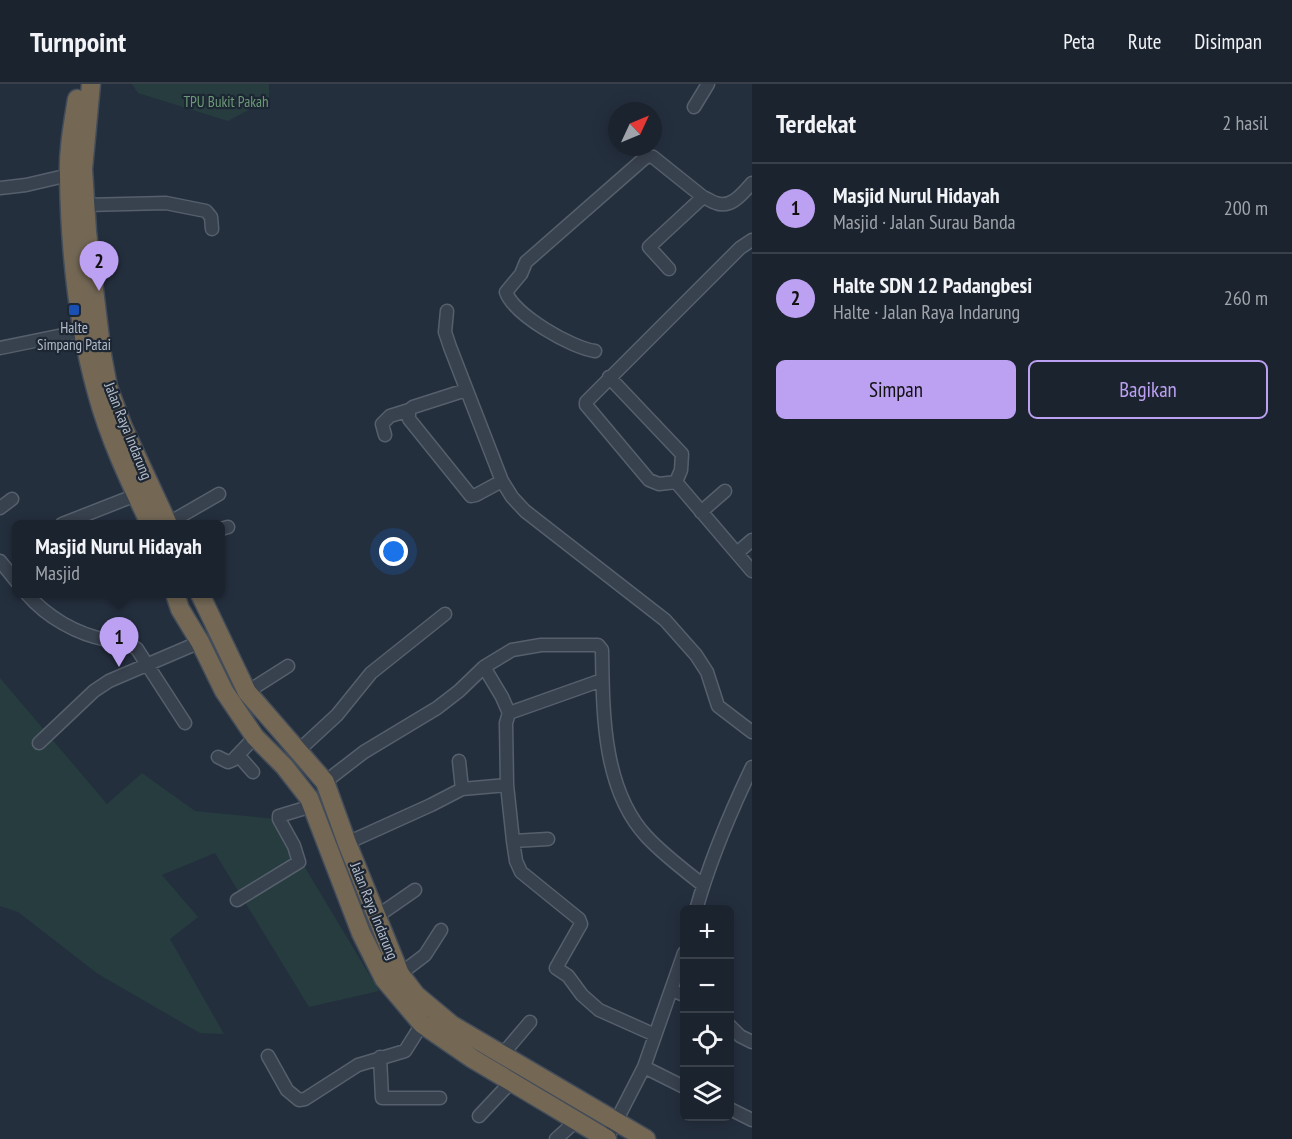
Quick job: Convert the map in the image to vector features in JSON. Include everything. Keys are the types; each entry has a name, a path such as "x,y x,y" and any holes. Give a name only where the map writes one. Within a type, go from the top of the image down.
{"highway":[{"name":"Jalan Raya Indarung","path":"79,84 69,175 79,232 95,304 108,387 160,520"},
{"name":"Jalan Raya Indarung","path":"91,84 83,170 85,205 79,232 83,331 97,393 136,495 158,520"},
{"name":"Jalan Raya Indarung","path":"176,598 224,691 255,737 284,766 309,798 361,933 384,979 422,1024 473,1059 607,1139"},
{"name":"Jalan Raya Indarung","path":"202,598 247,692 325,782 400,974 416,995 452,1025 646,1139"}],"street":[{"path":"694,107 708,84"},
{"path":"595,351 583,350 534,321 508,298 507,292 521,274 526,262 647,156 653,157 703,197 716,204 726,204 737,198 752,183"},
{"path":"0,188 26,185 69,175"},
{"path":"669,269 649,247 703,197"},
{"path":"85,205 166,203 206,211 211,217 212,229"},
{"path":"716,204 723,217"},
{"path":"676,482 659,484 649,480 586,405 586,402 740,248 752,240"},
{"path":"447,311 445,332 502,481 512,497 525,511 665,620 696,655 707,672 718,706 752,732"},
{"path":"2,347 83,331"},
{"path":"609,377 682,454 681,470 676,482"},
{"path":"385,435 382,424 386,418 420,404 466,390"},
{"path":"409,410 409,419 471,496 502,481"},
{"path":"676,482 752,571"},
{"path":"701,512 725,491"},
{"path":"170,520 219,494"},
{"path":"74,520 136,495"},
{"path":"0,508 12,499"},
{"path":"737,553 752,540"},
{"path":"0,561 12,576"},
{"path":"31,598 40,608 69,627 108,640 130,644 137,649 185,723"},
{"path":"298,751 337,715 371,673 445,614"},
{"path":"39,743 94,691 109,681 200,642"},
{"path":"325,782 364,752 437,708 484,667 512,650 541,645 598,645 602,650 608,751 621,795 630,814 646,836 665,855 703,885"},
{"path":"247,692 288,666"},
{"path":"484,667 502,697 508,713 507,785 516,861 521,872 579,919 581,924 556,968 568,976 590,1004 656,1035"},
{"path":"508,713 602,680"},
{"path":"218,757 228,762 255,737"},
{"path":"238,755 253,772"},
{"path":"459,761 462,789"},
{"path":"697,905 729,814 752,767"},
{"path":"347,843 462,789 507,785"},
{"path":"237,900 299,862 279,816 312,806"},
{"path":"513,841 548,839"},
{"path":"376,917 415,890"},
{"path":"400,974 425,955 441,930"},
{"path":"607,1139 644,1067 682,959"},
{"path":"672,990 680,993"},
{"path":"502,1055 530,1022"},
{"path":"268,1056 287,1090 299,1100 320,1090 358,1065 405,1051 422,1024"},
{"path":"734,1031 752,1042"},
{"path":"380,1057 382,1098 440,1098"},
{"path":"644,1067 680,1085"},
{"path":"479,1116 511,1082"},
{"path":"734,1111 752,1120"},
{"path":"556,1139 576,1121"}],"green space":[{"name":"TPU Bukit Pakah","path":"132,84 269,84 269,99 228,121 138,93"},
{"path":"0,678 107,804 142,773 195,811 276,819 379,991 309,1007 215,853 162,875 198,917 170,939 224,1034 200,1033 98,974 18,912 0,906"}],"place":[{"name":"Halte SDN 12 Padangbesi","path":"99,291"},
{"name":"Halte Simpang Patai","path":"74,310"},
{"name":"Masjid Nurul Hidayah","path":"119,667"}]}
